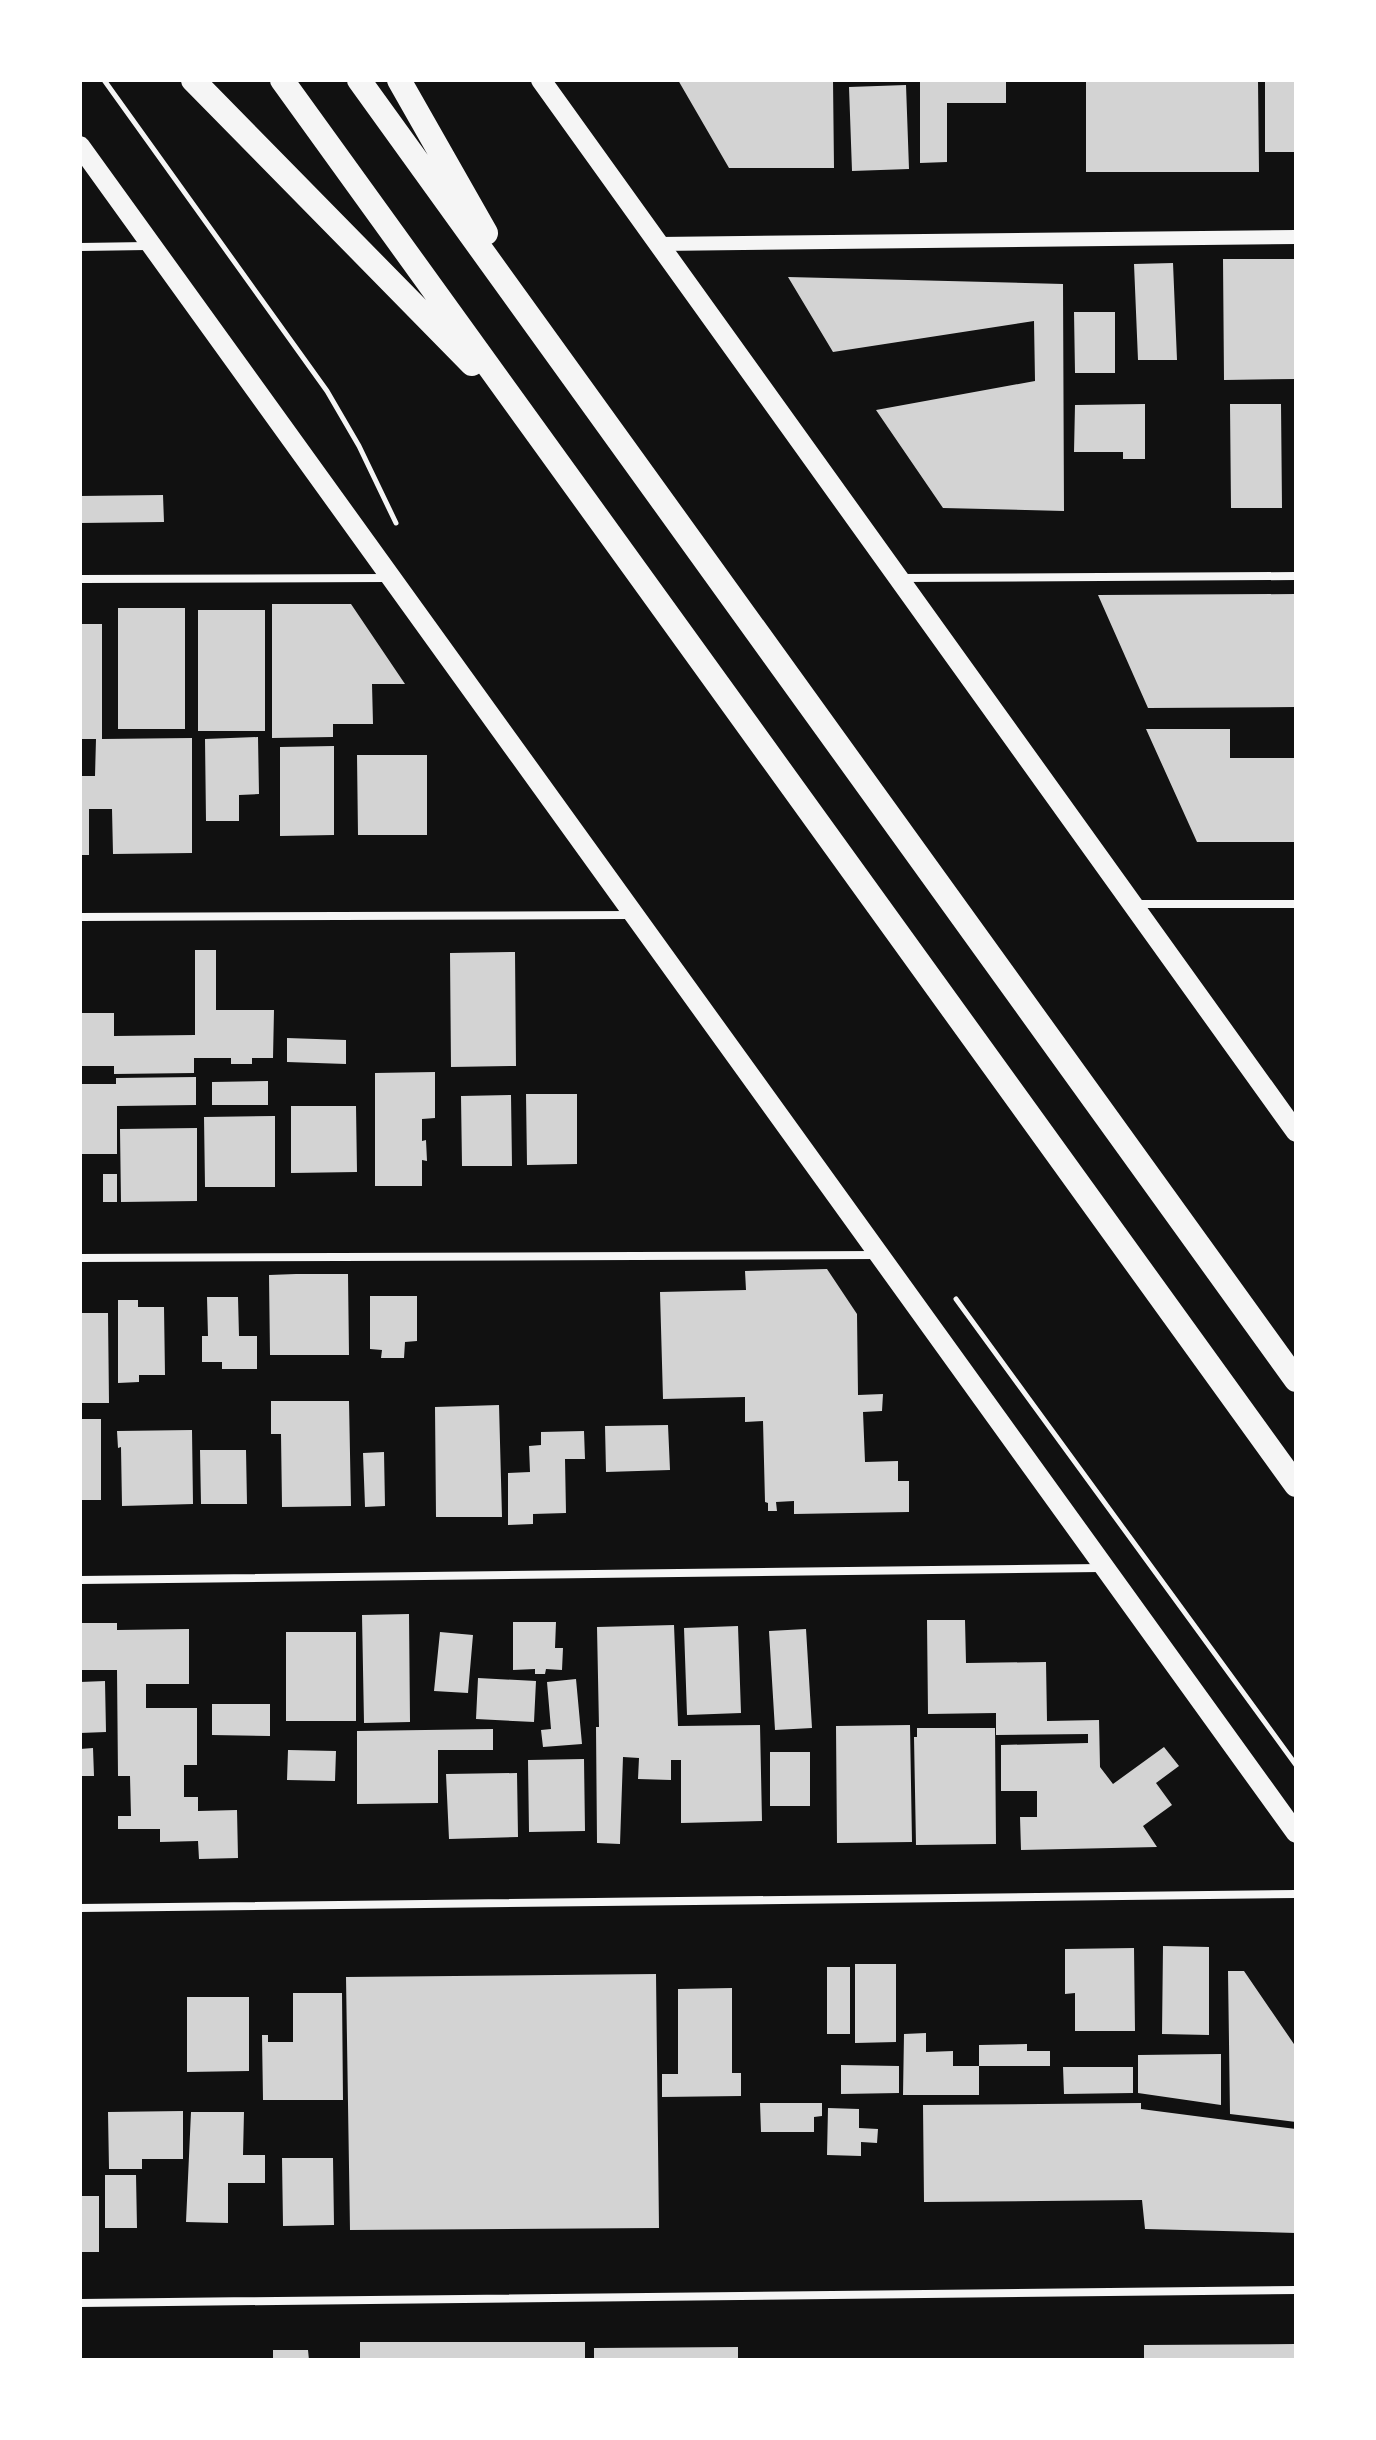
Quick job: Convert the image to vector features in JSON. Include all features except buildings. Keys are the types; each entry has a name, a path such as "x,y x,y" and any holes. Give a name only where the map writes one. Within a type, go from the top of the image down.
{"highway":[{"path":"193,80 526,419"},
{"path":"282,80 1296,1485"},
{"path":"359,80 1296,1380"},
{"path":"399,80 549,343"}],"main road":[{"path":"541,80 1296,1132"},
{"path":"80,146 1296,1833"}],"street":[{"path":"659,244 1296,237"},
{"path":"80,247 152,246"},
{"path":"899,578 1296,576"},
{"path":"80,579 392,578"},
{"path":"1133,904 1296,904"},
{"path":"80,917 634,915"},
{"path":"80,1258 880,1255"},
{"path":"80,1580 1105,1568"},
{"path":"80,1908 1296,1894"},
{"path":"80,2303 1296,2290"}],"path":[{"path":"104,80 327,391 359,446 400,530"},
{"path":"949,1289 1296,1765"}]}
